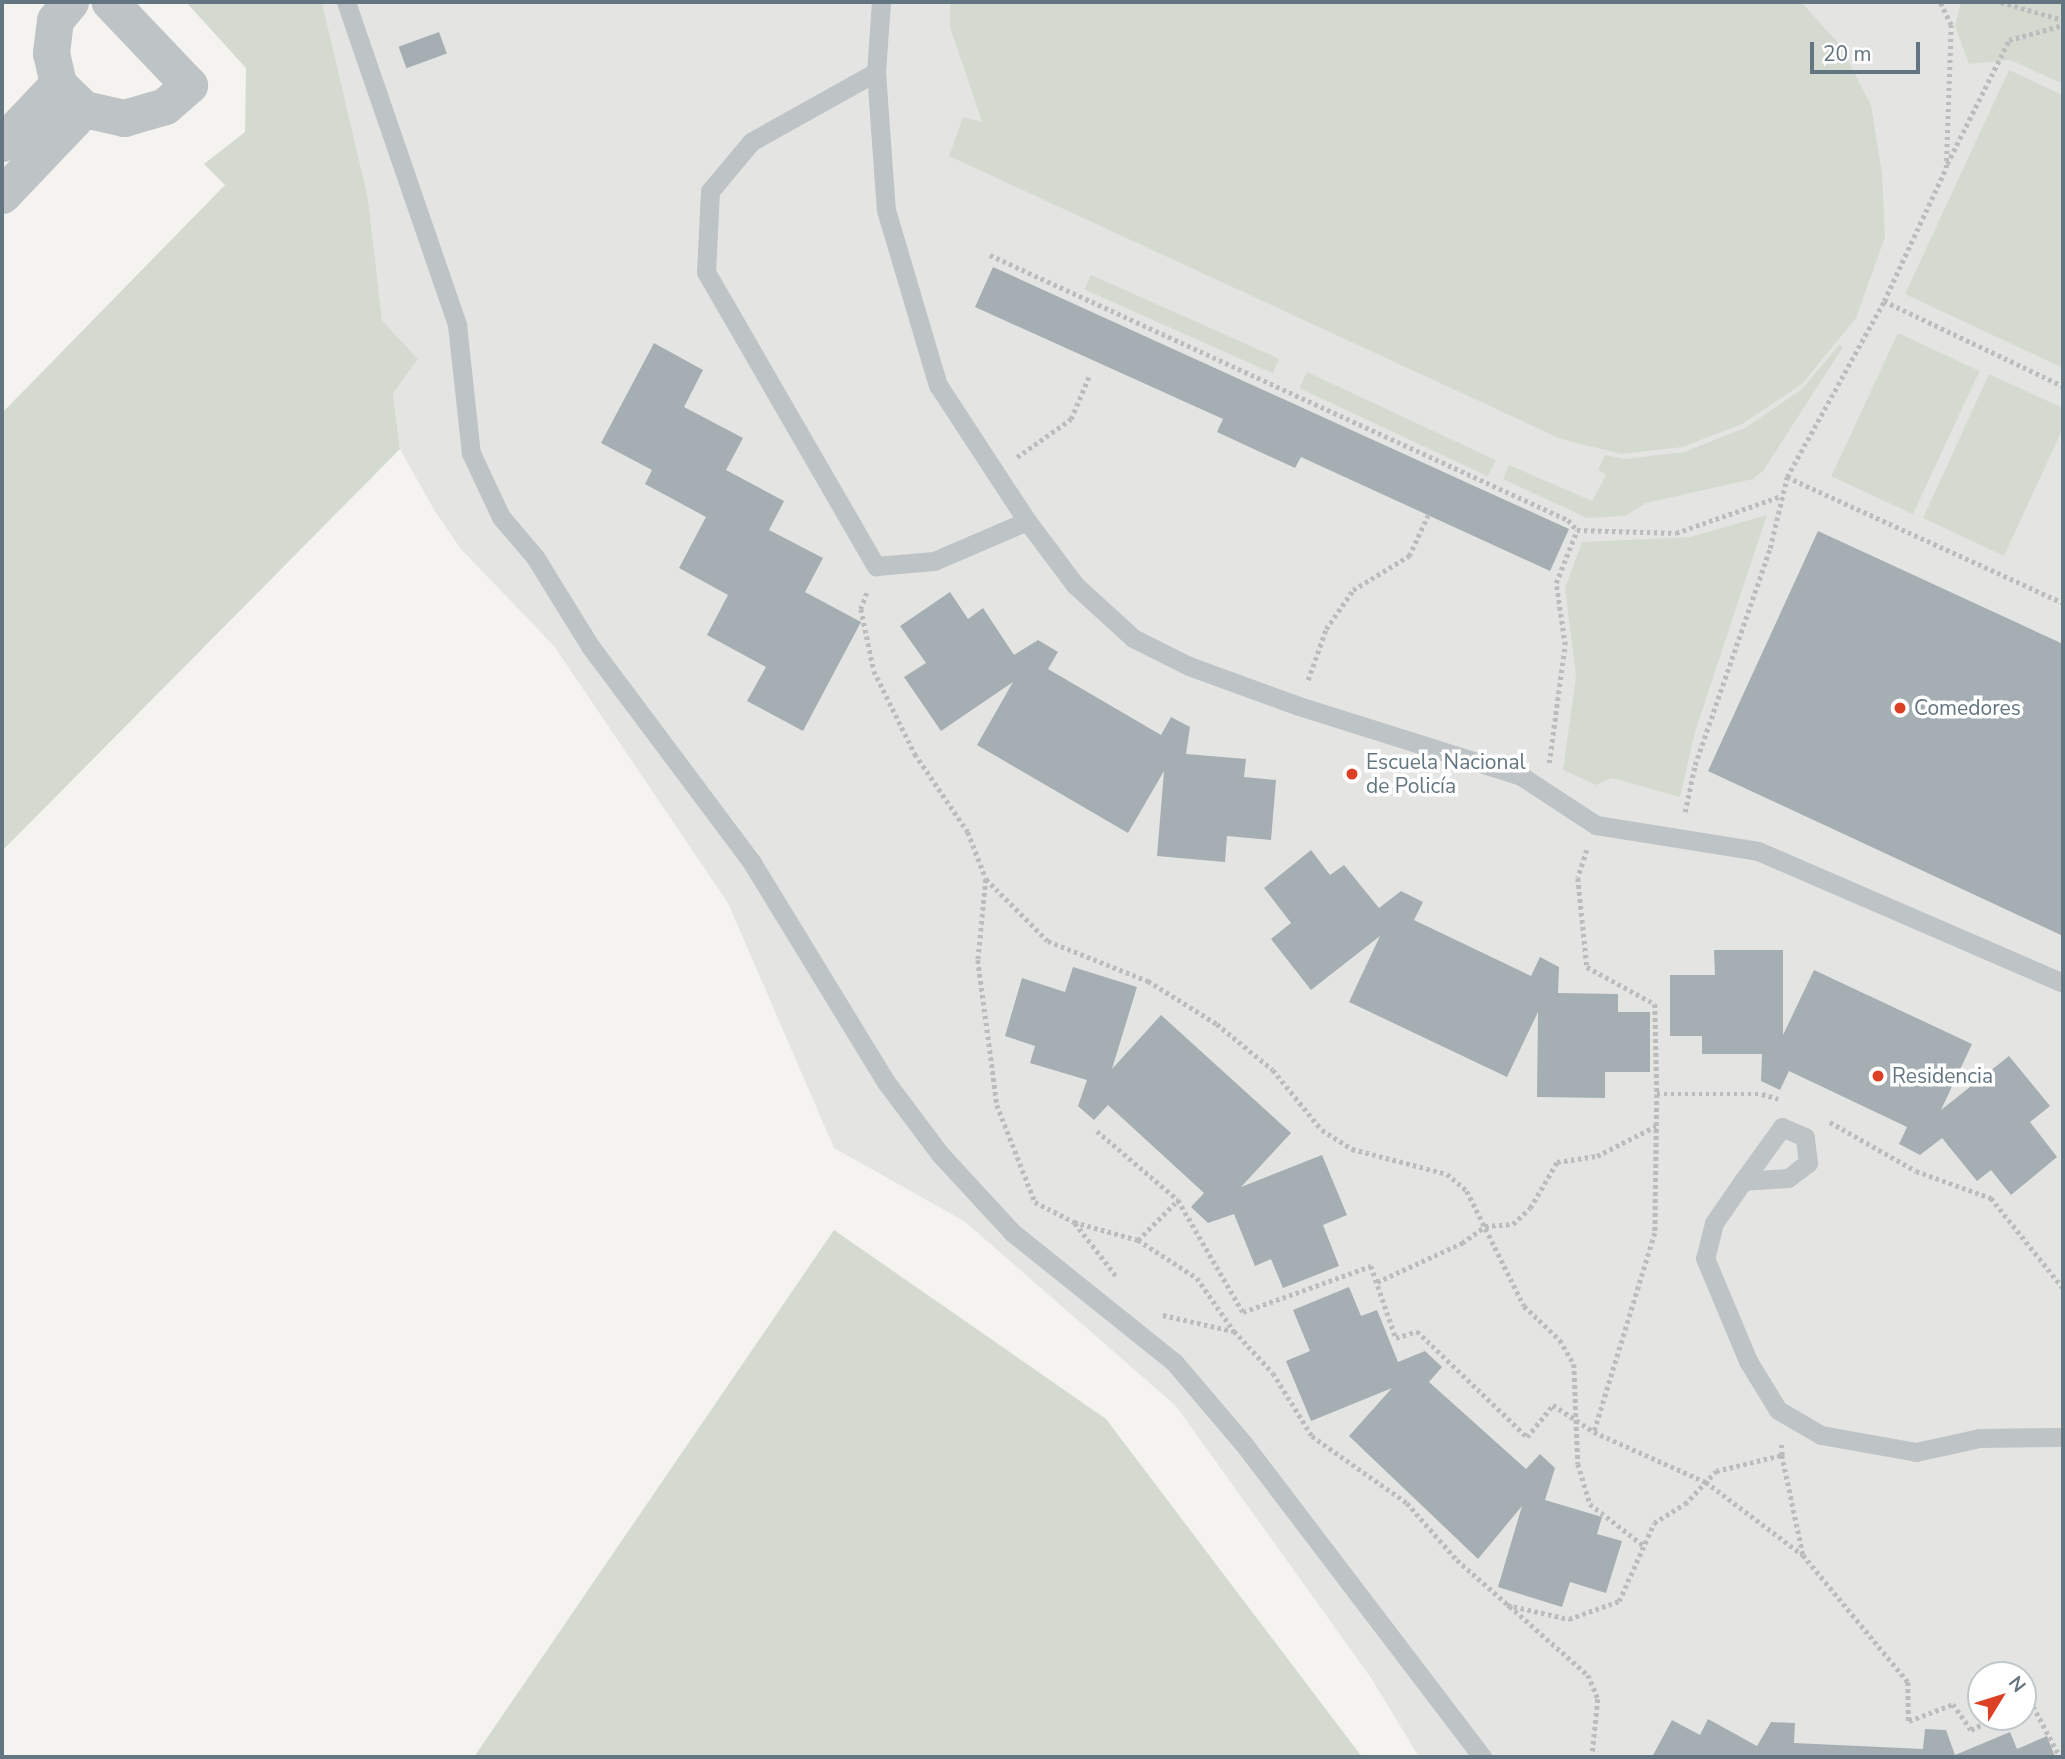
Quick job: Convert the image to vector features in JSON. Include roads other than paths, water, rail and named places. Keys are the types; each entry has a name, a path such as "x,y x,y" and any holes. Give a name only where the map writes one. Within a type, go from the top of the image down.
{"street":[{"path":"70,2 55,20 51,52 58,84 84,109 124,118 165,106 190,85 110,2"},
{"path":"2,143 58,84"},
{"path":"2,195 84,109"}],"lane":[{"path":"346,2 457,325 471,453 501,517 535,557 590,646 751,861 886,1082 940,1154 1013,1233 1174,1362 1243,1443 1482,1757"},
{"path":"881,2 876,72 886,210 938,385 1027,521 1076,585 1133,638 1189,666 1299,706 1521,776 1596,825 1678,841 1758,851 2063,983"},
{"path":"876,72 751,142 710,191 706,272 876,566 934,561 1027,521"},
{"path":"1743,1181 1714,1223 1705,1258 1748,1361 1778,1410 1821,1435 1916,1452 1979,1438 2063,1437"}],"place":[{"name":"Comedores","path":"1900,708"},
{"name":"Escuela Nacional de Policía","path":"1352,774"},
{"name":"Residencia","path":"1878,1076"}]}
